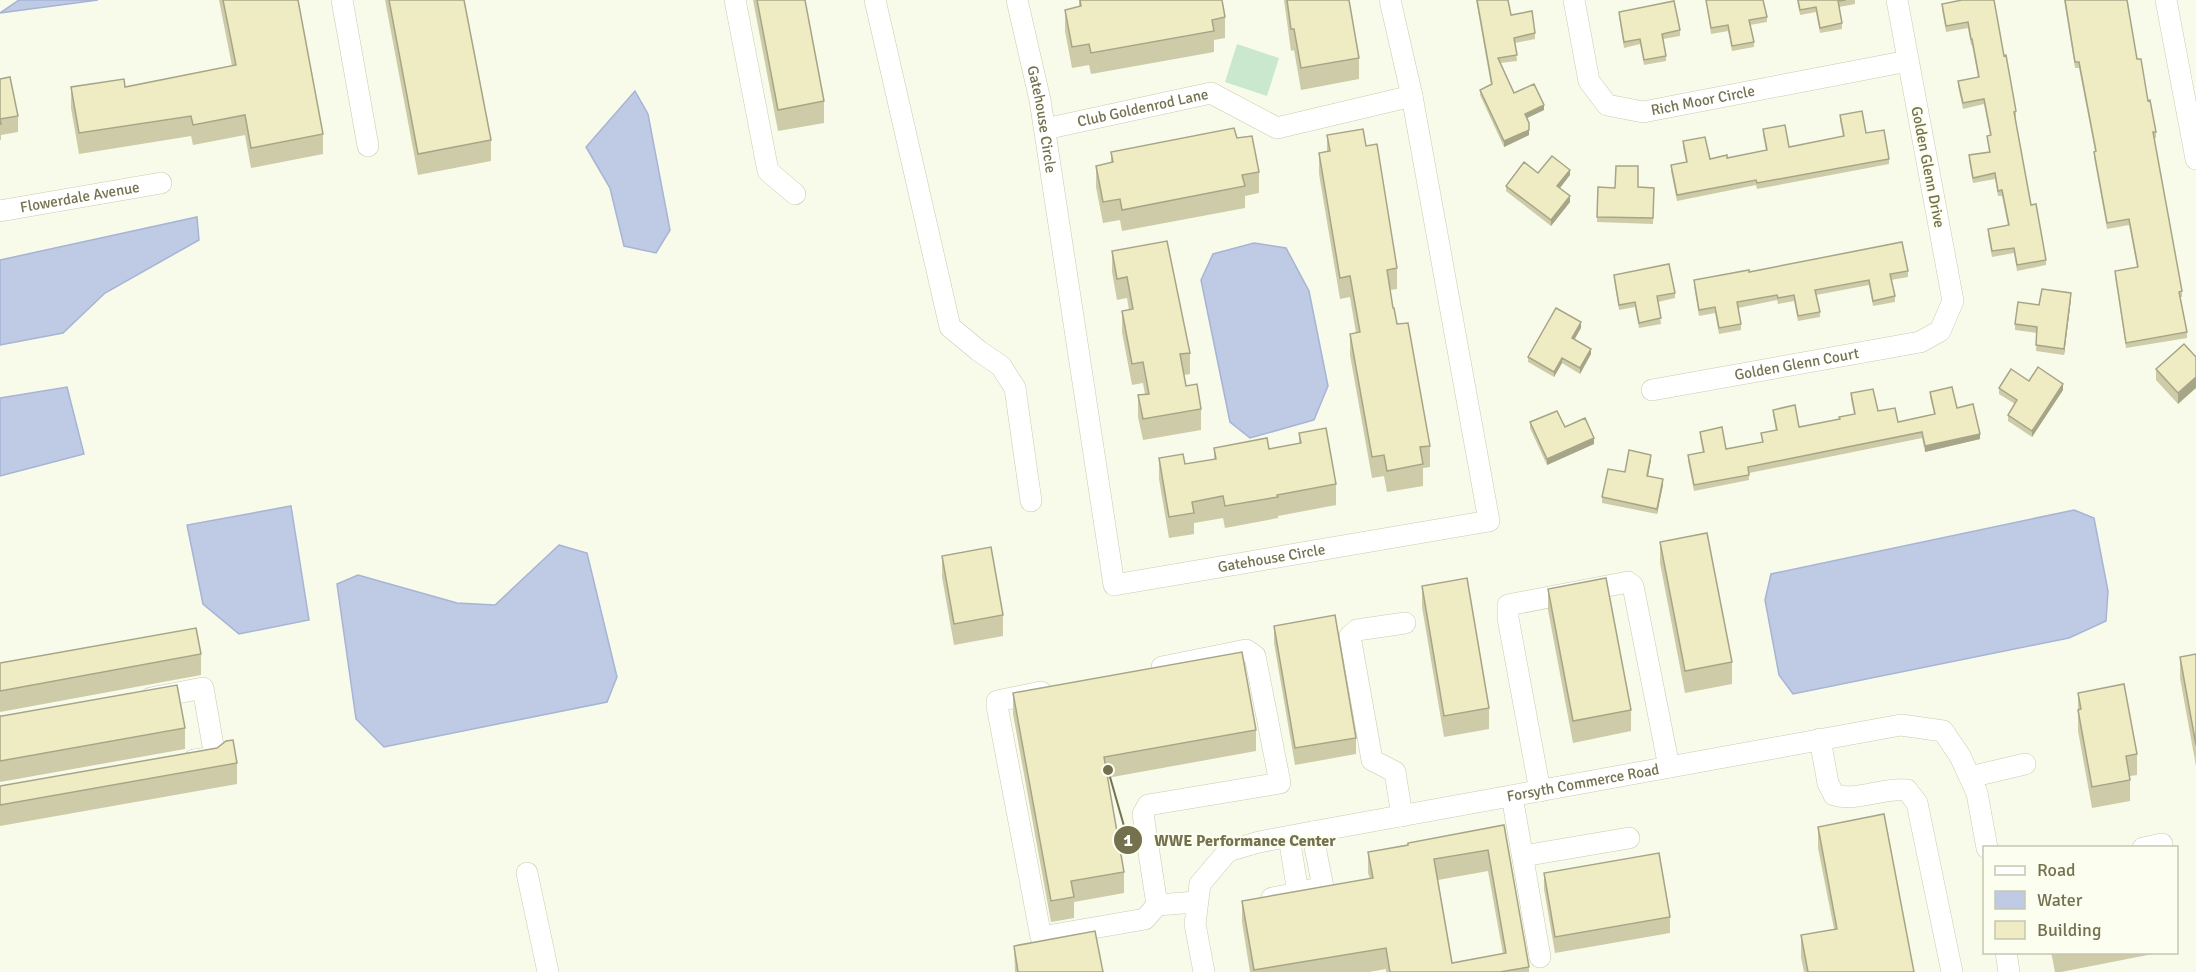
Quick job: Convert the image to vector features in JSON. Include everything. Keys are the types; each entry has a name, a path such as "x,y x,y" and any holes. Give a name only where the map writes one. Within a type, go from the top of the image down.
{"street":[{"path":"342,0 368,146"},
{"path":"735,0 768,171 795,194"},
{"path":"875,0 950,327 1001,366 1015,388 1031,501"},
{"name":"Gatehouse Circle","path":"1017,0 1045,129 1114,585 1489,521 1412,96 1390,0"},
{"name":"Rich Moor Circle","path":"1574,0 1589,81 1607,105 1643,112 1908,61"},
{"name":"Golden Glenn Drive","path":"1897,0 1953,300 1940,331"},
{"path":"2166,0 2196,159"},
{"name":"Club Goldenrod Lane","path":"1045,129 1210,93 1277,128 1412,96"},
{"name":"Flowerdale Avenue","path":"0,211 161,183"},
{"name":"Golden Glenn Court","path":"1652,390 1920,342 1940,331"},
{"path":"1540,790 1508,618 1508,605 1628,582 1633,586 1669,767"},
{"path":"1402,816 1395,772 1372,760 1350,636 1358,630 1405,623"},
{"path":"1144,671 1246,650 1255,656 1280,783 1148,805 1143,814 1157,905"},
{"path":"1065,687 997,701 1041,937 1145,919 1157,905 1197,902"},
{"path":"135,701 202,688 214,757 169,765"},
{"name":"Forsyth Commerce Road","path":"1204,972 1195,924 1200,884 1228,851 1312,832 1901,724 1943,731 1960,756 1977,793 1987,846"},
{"path":"1820,739 1828,783 1834,795 1846,798 1894,788 1907,790 1917,803 1952,972"},
{"path":"1970,777 2025,764"},
{"path":"1512,796 1540,957"},
{"path":"1252,902 1323,887 1312,832"},
{"path":"1289,837 1298,892"},
{"path":"1522,856 1629,838"},
{"path":"527,873 548,972"},
{"path":"2006,954 2009,972"}],"green space":[{"path":"1237,44 1279,58 1267,96 1225,82"}],"water":[{"path":"19,0 98,0 0,13"},
{"path":"635,91 648,114 670,230 656,253 624,246 610,188 586,147"},
{"path":"197,217 199,240 105,293 63,333 0,345 0,260"},
{"path":"1254,243 1286,248 1309,291 1328,386 1314,420 1250,438 1230,422 1201,280 1213,254"},
{"path":"67,387 84,454 0,476 0,398"},
{"path":"291,506 309,620 239,634 203,604 187,525"},
{"path":"2074,510 2094,518 2108,591 2106,621 2069,638 1793,694 1779,675 1765,600 1771,574"},
{"path":"559,545 587,553 617,677 607,702 384,747 356,719 337,584 358,575 457,603 495,605"}],"building":[{"path":"223,0 298,0 323,134 251,148 245,115 193,125 191,116 79,133 71,87 124,79 125,87 236,65"},
{"path":"389,0 464,0 491,140 418,154"},
{"path":"757,0 805,0 824,101 778,110"},
{"path":"1080,0 1222,0 1225,17 1212,20 1214,31 1091,53 1089,44 1072,47 1065,10 1081,6"},
{"path":"1287,0 1349,0 1359,58 1301,68 1294,29 1291,29"},
{"path":"1477,0 1508,0 1511,15 1532,11 1535,33 1514,38 1517,55 1498,58 1514,93 1534,84 1544,105 1525,114 1529,130 1504,141 1480,90 1492,84"},
{"path":"1706,0 1763,0 1767,17 1749,20 1754,42 1732,46 1728,25 1711,28"},
{"path":"1798,0 1846,0 1838,1 1842,23 1820,28 1816,7 1800,10"},
{"path":"1962,0 1994,0 2004,56 2006,55 2031,205 2036,204 2046,260 2017,265 2014,248 1992,251 1988,229 2009,225 2002,190 1998,191 1995,173 1973,178 1969,155 1990,152 1987,136 1991,135 1984,99 1963,103 1958,81 1979,77 1972,39 1968,22 1946,26 1942,4"},
{"path":"2065,0 2127,0 2137,59 2141,59 2156,132 2153,132 2182,291 2179,292 2187,332 2126,343 2115,271 2138,267 2129,219 2107,223 2094,152 2096,151 2079,62 2075,62"},
{"path":"1674,1 1680,30 1662,34 1666,56 1644,60 1640,39 1624,42 1619,12"},
{"path":"10,77 18,116 0,119 0,79"},
{"path":"1862,111 1866,133 1884,130 1889,159 1677,195 1671,165 1687,162 1683,141 1705,137 1710,159 1727,155 1727,158 1767,150 1763,129 1785,125 1789,147 1844,136 1840,115"},
{"path":"1234,128 1237,138 1252,136 1259,172 1242,175 1245,186 1122,210 1120,199 1103,202 1096,166 1113,162 1111,152"},
{"path":"1363,129 1366,146 1377,144 1397,268 1387,270 1393,308 1397,324 1408,323 1430,446 1420,447 1423,464 1387,471 1384,455 1372,457 1350,334 1360,332 1350,276 1340,278 1319,153 1330,151 1327,135"},
{"path":"1552,156 1570,170 1557,186 1570,196 1551,220 1506,186 1524,162 1538,173"},
{"path":"1616,166 1638,166 1638,187 1654,188 1653,218 1597,217 1598,187 1615,188"},
{"path":"1167,241 1190,353 1180,354 1186,386 1197,384 1201,409 1143,419 1138,395 1149,394 1143,362 1132,364 1122,311 1133,309 1127,277 1117,279 1112,251"},
{"path":"1902,242 1908,271 1890,274 1895,296 1873,301 1869,280 1815,290 1820,312 1798,316 1794,295 1778,298 1777,295 1737,302 1741,324 1719,328 1715,307 1699,310 1694,280 1749,270 1749,272"},
{"path":"1669,264 1675,293 1657,296 1661,318 1639,323 1635,302 1619,305 1614,275"},
{"path":"2042,289 2071,293 2064,349 2036,345 2037,327 2015,324 2018,302 2039,305"},
{"path":"1556,308 1581,322 1572,338 1591,349 1580,368 1562,358 1554,372 1528,357"},
{"path":"2184,344 2196,357 2196,377 2178,393 2156,369"},
{"path":"2038,367 2063,384 2032,431 2008,415 2017,400 1999,388 2011,369 2029,381"},
{"path":"1952,387 1957,408 1973,404 1980,434 1925,446 1922,432 1748,467 1749,475 1694,485 1688,455 1704,452 1700,432 1722,427 1726,449 1763,442 1761,433 1777,430 1773,410 1795,405 1799,427 1840,419 1839,417 1855,414 1851,393 1873,389 1878,411 1895,408 1898,422 1935,414 1930,392"},
{"path":"1557,411 1565,427 1585,418 1594,438 1547,459 1530,422"},
{"path":"1326,428 1336,484 1225,506 1223,496 1192,502 1194,513 1169,517 1159,458 1183,454 1185,464 1216,459 1214,448 1267,438 1269,449 1301,443 1299,433"},
{"path":"1629,450 1651,455 1647,476 1663,479 1657,509 1602,497 1608,469 1625,472"},
{"path":"1707,533 1732,662 1685,671 1660,542"},
{"path":"991,547 1003,615 954,624 942,556"},
{"path":"1467,578 1489,708 1444,716 1422,586"},
{"path":"1606,578 1631,710 1573,721 1548,589"},
{"path":"1335,615 1356,738 1295,748 1274,626"},
{"path":"196,628 201,654 0,691 0,663"},
{"path":"1242,652 1256,730 1104,757 1124,872 1071,881 1074,897 1051,901 1013,693"},
{"path":"2196,654 2196,745 2180,657"},
{"path":"2124,684 2137,754 2126,756 2130,780 2092,787 2078,710 2081,709 2078,693"},
{"path":"177,685 185,728 0,761 0,716"},
{"path":"233,740 237,763 0,805 0,786 217,748 226,741"},
{"path":"1884,814 1914,972 1808,972 1801,935 1837,929 1818,827"},
{"path":"1504,825 1529,967 1500,972 1390,972 1386,948 1254,970 1242,901 1373,878 1368,852 1408,845 1408,843","holes":["1488,850 1506,953 1452,963 1434,859"]},
{"path":"1659,853 1670,917 1555,937 1544,873"},
{"path":"1095,931 1103,972 1018,972 1014,946"}],"place":[{"name":"WWE Performance Center","path":"1108,770"}]}
